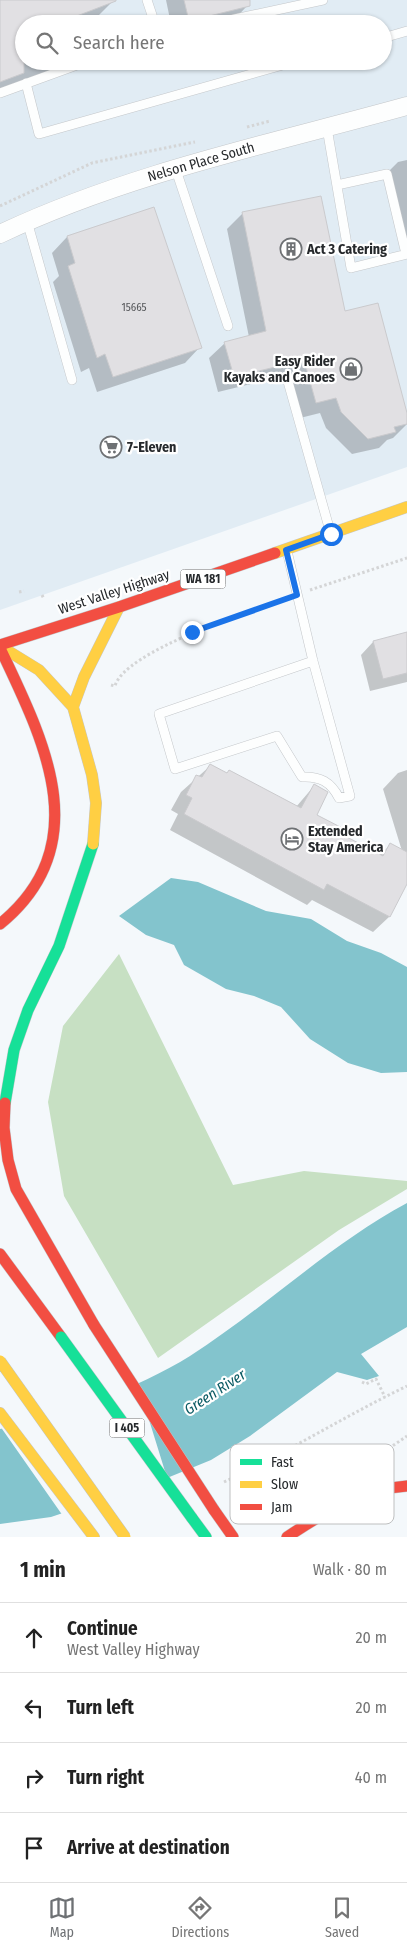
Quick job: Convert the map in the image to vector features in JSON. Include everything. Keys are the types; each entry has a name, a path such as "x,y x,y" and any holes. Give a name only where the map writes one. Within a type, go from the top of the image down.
{"main road":[{"name":"West Valley Highway","path":"0,646 286,550 407,506"},
{"path":"74,707 84,677 119,607"},
{"path":"0,646 39,670 74,707 92,775 96,803 93,851 59,946 28,1010 14,1050 5,1102 4,1128 8,1160 16,1189 94,1325 233,1537"},
{"path":"0,646 44,748 56,790 57,813 54,836 42,871 17,908 0,924"},
{"name":"I 405","path":"0,1254 206,1537"},
{"path":"0,1361 125,1537"},
{"path":"0,1413 94,1537"},
{"path":"394,1487 407,1486"},
{"path":"287,1537 309,1524"}],"street":[{"name":"Nelson Place South","path":"0,234 27,221 175,167 407,106"}],"lane":[{"path":"147,0 152,15"},
{"path":"254,15 323,0"},
{"path":"392,35 407,31"},
{"path":"0,93 63,70"},
{"path":"26,83 39,134 265,70"},
{"path":"327,128 351,268 406,254 387,174 337,185"},
{"path":"175,167 228,326"},
{"path":"27,221 72,380"},
{"path":"287,378 331,534"},
{"path":"286,550 313,661 350,796 339,798 333,785 315,776 302,777 277,736 175,769 159,714 313,661"}],"path":[{"path":"111,684 114,686 117,677 154,652 192,632 407,558"},
{"path":"19,592 24,591"},
{"path":"42,595 44,599"},
{"path":"362,1382 366,1384 376,1379 385,1396"},
{"path":"298,1444 407,1386"},
{"path":"394,1445 407,1436"},
{"path":"220,1484 230,1479"}],"shaded area":[{"path":"0,0 407,0 407,467 0,610"}],"green space":[{"path":"119,954 233,1185 304,1171 407,1181 407,1189 339,1230 158,1358 64,1196 48,1102 63,1026"}],"water":[{"path":"171,878 198,882 266,911 311,919 347,941 381,953 407,967 407,1072 381,1073 348,1063 310,1039 281,1007 254,996 226,989 184,965 174,945 146,935 119,916"},
{"name":"Green River","path":"407,1203 407,1327 361,1354 379,1376 367,1380 337,1372 250,1436 237,1444 230,1444 230,1448 211,1460 167,1478 51,1517 0,1524 0,1429 73,1409 123,1390 170,1368 245,1318 324,1257 378,1220"}],"pier":[{"path":"137,1381 168,1481 63,1516 0,1426 35,1419 94,1400"}],"building":[{"path":"0,0 116,0 79,15 15,15 15,70 24,70 24,73 0,82"},
{"path":"184,0 250,0 250,6 213,15 188,15"},
{"path":"321,196 345,311 378,303 407,413 407,424 394,427 396,432 368,439 341,412 336,398 316,403 304,360 234,377 224,342 266,331 242,212"},
{"path":"154,207 202,348 113,377 105,354 97,358 68,266 75,263 67,236"},
{"path":"407,632 407,673 383,679 373,641"},
{"name":"Extended Stay America","path":"210,764 227,773 229,770 301,808 314,784 328,792 317,815 350,832 347,837 383,856 390,843 407,852 407,884 390,917 327,884 324,890 184,814 192,798 186,795 196,775 202,777"}],"traffic: fast":[{"path":"5,1103 14,1050 28,1010 59,946 93,844"},
{"path":"61,1337 192,1518"},
{"path":"192,1518 206,1537"}],"traffic: slow":[{"path":"275,553 407,507"},
{"path":"73,707 84,677 119,607"},
{"path":"0,646 39,670 73,707 92,775 96,803 93,844"},
{"path":"0,1361 125,1537"},
{"path":"0,1413 94,1537"}],"traffic: jam":[{"path":"0,645 119,607 275,553"},
{"path":"0,648 32,718 45,754 53,790 54,826 47,860 30,893 0,924"},
{"path":"5,1103 4,1128 8,1160 16,1189 94,1325"},
{"path":"0,1254 61,1337"},
{"path":"94,1325 214,1510"},
{"path":"394,1488 407,1486"},
{"path":"214,1510 233,1537"},
{"path":"287,1537 307,1524"}],"place":[{"name":"Act 3 Catering","path":"291,249"},
{"name":"Easy Rider Kayaks and Canoes","path":"351,369"},
{"name":"7-Eleven","path":"111,447"},
{"name":"Extended Stay America","path":"292,839"}],"route":[{"path":"192,632 297,595 286,550 331,534"}]}
